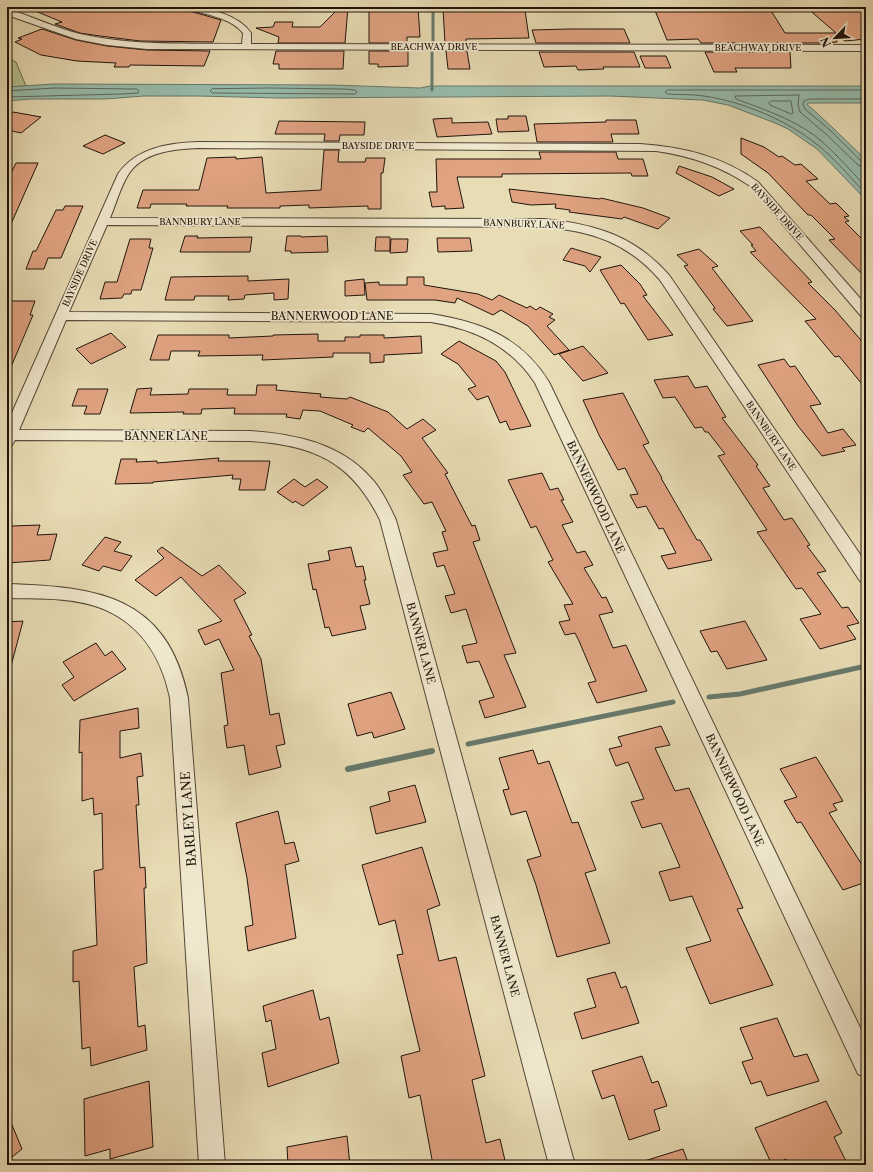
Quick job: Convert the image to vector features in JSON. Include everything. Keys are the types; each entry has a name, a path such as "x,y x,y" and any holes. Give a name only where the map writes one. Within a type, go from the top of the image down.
{"street":[{"path":"189,7 227,19 239,25 247,33 246,46"},
{"name":"BEACHWAY DRIVE","path":"7,12 70,34 107,42 147,46 866,48"},
{"name":"BAYSIDE DRIVE","path":"8,438 121,178 128,167 148,154 175,147 198,145 662,148 705,158 727,166 754,184 866,313"},
{"name":"BANNBURY LANE","path":"102,221 544,223 585,229 616,239 643,254 665,278 866,576"},
{"name":"BANNERWOOD LANE","path":"61,316 431,318 457,322 482,331 508,344 521,354 542,382 866,1066"},
{"name":"BANNER LANE","path":"8,438 250,436 288,439 310,446 332,456 351,469 367,484 380,502 388,520 562,1165"},
{"name":"BARLEY LANE","path":"7,592 64,594 86,597 107,604 130,617 150,634 163,650 172,667 179,698 212,1165"}],"shaded area":[{"path":"7,58 16,62 26,86 7,87"}],"water":[{"path":"53,84 331,85 420,88 430,86 866,86 866,103 807,104 866,160 866,200 817,149 788,129 728,105 703,100 610,96 280,98 144,96 105,99 31,99 7,101 7,87"}],"building":[{"path":"184,7 186,10 221,20 213,42 140,41 80,33 55,24 62,22 28,8"},
{"path":"340,7 348,7 345,43 278,43 279,37 256,28 273,27 275,22 293,22 292,27 320,27"},
{"path":"369,7 418,7 420,37 407,37 407,43 369,43"},
{"path":"511,7 512,10 525,10 529,38 466,39 466,43 445,43 443,9"},
{"path":"723,7 724,9 770,9 785,33 836,33 806,7 855,7 866,14 866,39 845,41 836,34 837,42 824,43 701,43 698,39 667,40 654,8"},
{"path":"42,29 76,40 107,46 147,50 210,51 204,66 130,65 129,67 114,67 116,63 77,61 41,55 15,42 22,39 18,38"},
{"path":"624,29 630,43 536,43 532,30"},
{"path":"276,51 344,51 343,69 279,69 279,64 273,64"},
{"path":"369,51 408,51 408,66 378,67 378,64 369,64"},
{"path":"446,51 467,51 470,69 448,69"},
{"path":"539,52 634,52 640,67 603,67 604,69 578,70 576,66 544,67"},
{"path":"705,52 790,52 791,68 735,68 737,72 714,72"},
{"path":"640,56 666,56 671,68 645,68"},
{"path":"13,112 41,117 21,133 7,130 7,117"},
{"path":"508,116 526,116 529,131 498,132 496,119 508,119"},
{"path":"452,118 452,123 488,122 492,134 437,137 433,119"},
{"path":"606,120 636,120 639,134 611,134 613,142 537,142 534,124 606,122"},
{"path":"279,121 365,122 364,135 340,135 339,141 324,141 325,134 275,134"},
{"path":"105,135 125,143 103,154 83,146"},
{"path":"741,138 764,147 779,157 782,156 795,165 801,164 818,179 806,181 830,204 836,203 849,216 844,217 849,221 845,222 866,243 866,278 829,240 835,239 811,215 808,215 768,173 741,154"},
{"path":"324,150 339,150 338,162 365,162 366,158 385,158 383,173 381,173 381,209 368,209 368,206 309,208 309,205 280,206 280,208 227,208 228,206 186,206 187,204 151,204 150,208 137,208 143,190 199,190 207,158 236,157 236,159 262,157 266,193 321,190"},
{"path":"539,152 616,152 618,159 643,159 648,176 632,176 631,173 502,174 502,177 457,177 464,208 445,209 445,206 432,207 429,192 437,192 436,159 541,159"},
{"path":"16,163 38,163 7,233 7,173 11,173"},
{"path":"679,166 712,177 734,189 719,196 676,173"},
{"path":"509,189 601,198 643,208 670,218 658,229 624,217 622,219 569,212 570,210 555,208 556,204 531,205 512,202"},
{"path":"65,206 83,206 61,258 48,258 44,269 26,269 33,251 36,251 56,210 63,210"},
{"path":"760,227 812,282 808,283 835,310 866,346 866,389 839,356 835,357 805,321 816,319 750,252 756,251 751,245 753,245 740,231"},
{"path":"185,236 198,236 197,238 252,237 250,252 180,252"},
{"path":"287,236 327,236 328,252 291,253 291,251 285,251"},
{"path":"376,237 390,237 390,251 375,251"},
{"path":"437,238 470,238 472,251 438,252"},
{"path":"130,239 151,239 149,248 153,248 141,290 132,290 131,294 124,294 122,298 100,299 105,282 117,282"},
{"path":"391,239 408,239 407,252 390,253"},
{"path":"571,248 601,257 590,272 585,266 563,260"},
{"path":"699,249 718,266 712,268 753,321 727,326 713,309 715,308 684,266 688,265 677,255"},
{"path":"621,265 640,284 647,295 643,296 673,335 648,340 624,303 621,304 600,270"},
{"path":"248,276 248,281 289,279 288,299 274,300 274,293 245,295 244,299 228,300 229,296 195,296 194,300 165,300 171,277"},
{"path":"407,277 424,277 424,285 478,294 492,300 499,295 527,308 530,306 536,310 540,307 553,314 549,317 555,320 547,326 569,350 554,355 528,326 501,310 493,315 457,298 455,303 435,300 367,300 365,283 379,282 379,285 407,285"},
{"path":"364,279 365,295 345,296 345,281"},
{"path":"7,301 35,301 30,315 33,315 8,374"},
{"path":"111,333 126,347 91,364 76,349"},
{"path":"318,334 318,341 345,341 345,337 360,337 360,335 384,335 384,338 421,336 422,353 384,355 384,362 370,363 370,353 333,353 333,357 262,360 263,355 198,356 200,351 171,351 169,360 150,360 158,335 229,335 229,338"},
{"path":"459,341 496,361 505,372 531,426 510,430 506,421 500,423 488,396 477,400 468,389 476,386 458,364 441,354"},
{"path":"583,346 608,373 583,381 559,354"},
{"path":"784,359 790,367 795,366 821,404 810,406 828,433 843,429 856,445 842,448 845,451 822,456 798,426 758,365"},
{"path":"688,376 695,388 707,386 726,417 722,418 758,465 756,466 770,486 763,488 784,520 792,518 810,545 807,546 826,571 817,573 842,608 848,607 859,623 847,626 856,639 820,649 800,619 821,614 802,588 796,589 757,532 767,530 718,456 725,454 708,432 705,432 702,427 695,428 675,397 663,398 654,380"},
{"path":"257,385 277,385 276,390 321,394 320,397 347,399 350,397 388,412 407,429 423,419 436,430 422,438 448,473 445,474 472,526 475,525 480,540 473,542 516,653 504,655 526,707 485,718 479,701 494,697 479,661 467,663 462,646 477,643 466,609 451,613 445,596 455,594 444,565 437,567 433,553 448,550 442,532 446,531 432,502 424,504 403,475 412,472 401,456 368,428 364,432 351,427 353,425 320,411 303,410 300,419 286,417 287,414 234,414 235,408 202,409 201,414 183,414 184,412 130,413 137,389 152,388 150,395 188,394 189,389 228,389 227,395 256,395"},
{"path":"78,389 108,389 100,414 84,414 87,406 72,406"},
{"path":"623,393 649,443 643,445 697,540 700,540 712,560 668,569 661,556 676,553 663,528 659,529 646,506 637,508 630,495 638,494 625,468 618,470 599,435 583,400"},
{"path":"219,458 218,461 270,461 265,490 239,490 241,479 232,479 233,475 153,483 115,484 121,459 137,459 136,462 157,461 157,463"},
{"path":"542,473 550,490 558,488 564,500 561,500 573,522 562,525 577,553 585,551 593,565 584,568 602,598 606,597 613,612 599,615 613,648 626,645 647,691 597,703 588,683 596,681 579,641 575,633 565,635 559,622 570,620 564,605 573,604 548,562 553,560 536,526 531,528 508,480"},
{"path":"294,479 305,487 317,479 328,487 303,506 295,501 293,503 277,492"},
{"path":"40,525 37,535 57,534 50,560 7,563 7,541 12,526"},
{"path":"105,537 121,542 114,551 132,556 121,571 103,566 99,571 82,565"},
{"path":"162,547 202,576 219,565 246,593 234,600 252,635 249,636 261,659 270,715 279,713 285,744 276,746 281,767 249,775 244,745 227,748 224,726 228,725 221,673 234,670 219,639 205,645 198,630 222,621 181,577 156,596 135,580 164,558 157,551"},
{"path":"351,547 356,567 363,566 366,580 364,580 370,604 360,606 366,629 332,636 329,627 325,628 316,589 313,590 308,564 330,560 328,551"},
{"path":"23,621 11,666 7,666 7,622"},
{"path":"745,621 767,660 727,669 717,651 711,652 700,631"},
{"path":"96,643 105,656 112,651 126,669 74,701 62,685 74,677 63,662"},
{"path":"391,692 405,729 374,738 372,732 357,736 348,704"},
{"path":"138,708 139,728 120,731 120,758 141,753 143,776 137,777 139,805 136,805 140,868 145,867 146,888 144,888 147,963 134,967 138,1027 145,1025 147,1050 91,1066 90,1047 82,1049 79,981 73,982 73,951 97,945 94,871 103,869 102,813 94,815 93,798 82,801 82,752 79,753 80,720"},
{"path":"661,726 670,745 655,748 675,791 689,788 743,908 737,909 773,985 710,1004 686,948 711,941 692,896 670,901 659,872 680,867 661,823 642,828 631,802 644,799 628,762 616,766 609,749 622,746 618,737"},
{"path":"533,750 538,764 549,761 572,823 578,822 596,870 585,873 610,943 557,957 536,885 527,860 541,856 526,811 511,815 503,790 509,789 499,758"},
{"path":"816,757 843,801 833,804 837,810 829,813 866,871 866,882 843,890 801,822 797,823 784,801 797,797 780,769"},
{"path":"415,785 426,822 376,834 370,807 390,801 388,792"},
{"path":"278,811 285,844 294,842 299,861 285,865 296,938 248,951 245,927 253,925 247,878 236,823"},
{"path":"422,847 440,905 427,910 439,961 456,957 485,1076 472,1080 486,1143 500,1139 506,1165 433,1165 420,1095 409,1098 401,1056 420,1051 397,955 403,954 395,920 379,925 362,865"},
{"path":"615,972 621,988 626,986 639,1023 582,1039 574,1013 596,1007 587,979"},
{"path":"313,990 320,1020 329,1017 339,1063 268,1087 262,1053 276,1049 271,1020 266,1022 263,1006"},
{"path":"777,1018 794,1057 807,1054 819,1081 767,1096 761,1081 751,1084 742,1062 753,1059 740,1028"},
{"path":"642,1056 652,1083 658,1081 667,1106 654,1110 660,1130 629,1140 614,1095 602,1099 592,1071"},
{"path":"149,1081 153,1147 110,1159 110,1149 85,1156 84,1099"},
{"path":"826,1101 842,1133 834,1137 848,1165 789,1165 786,1159 772,1165 755,1128"},
{"path":"7,1113 22,1149 7,1161"},
{"path":"347,1136 350,1165 288,1165 287,1147"},
{"path":"683,1149 689,1165 641,1165 641,1162"}],"waterway":[{"path":"433,7 433,41"},
{"path":"432,51 432,90"},
{"path":"709,697 740,694 866,666"},
{"path":"468,744 673,702"},
{"path":"348,769 432,751"}]}
